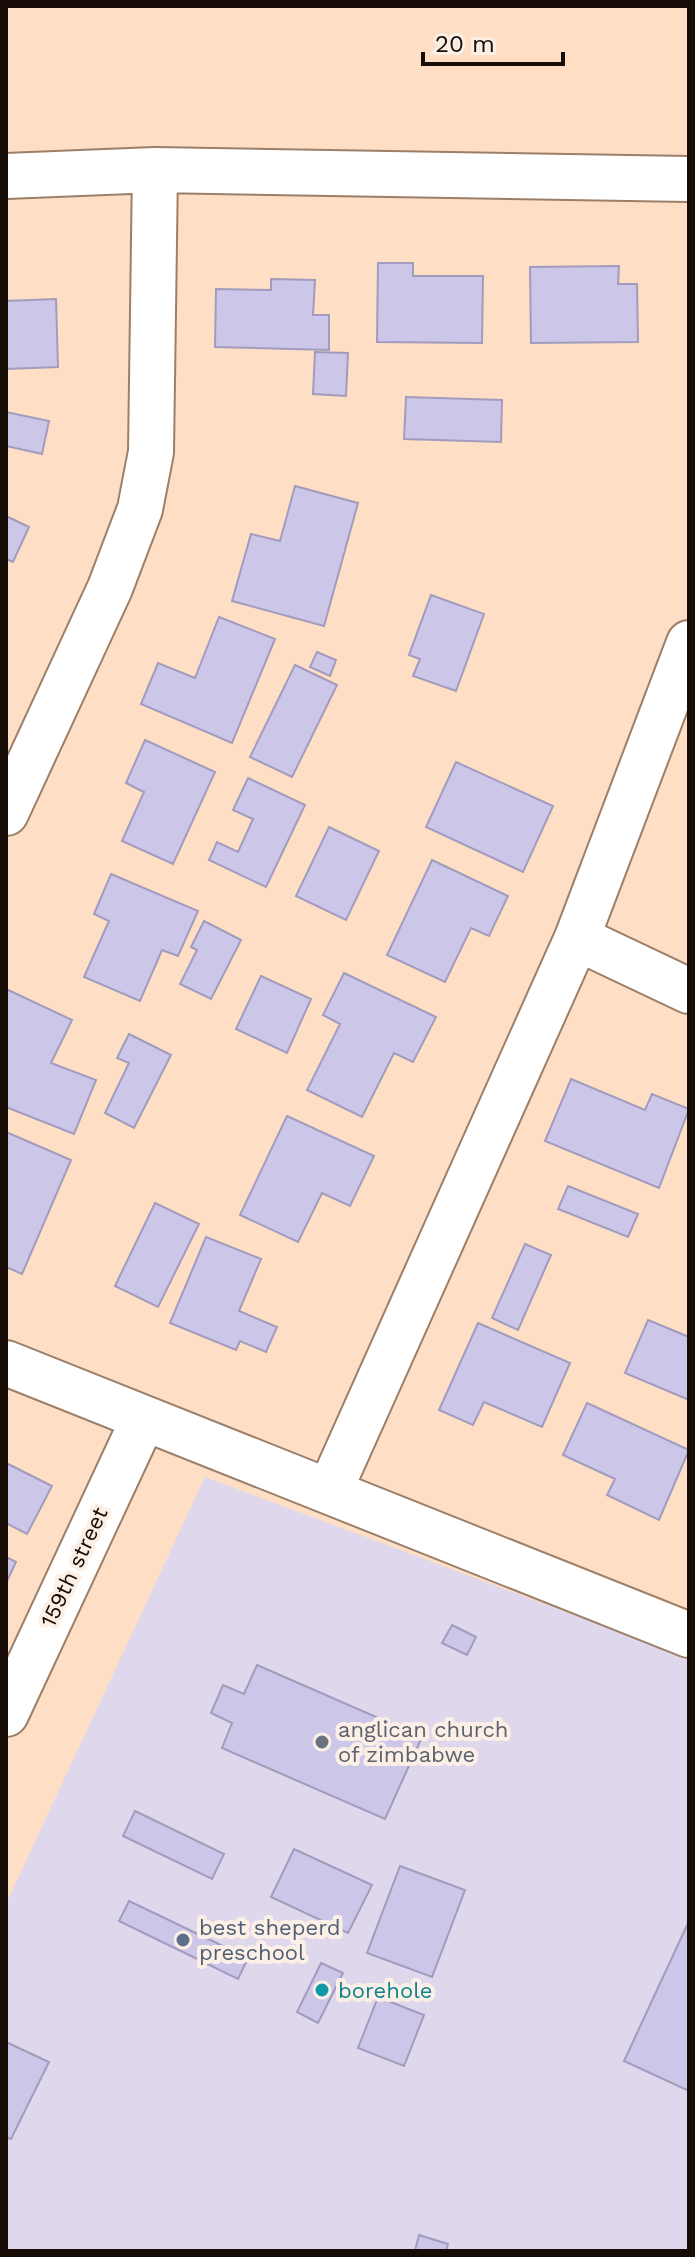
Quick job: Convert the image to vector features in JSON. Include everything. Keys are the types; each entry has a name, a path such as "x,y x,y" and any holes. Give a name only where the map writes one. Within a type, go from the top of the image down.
{"street":[{"path":"6,176 155,170 689,179"},
{"path":"6,813 110,588 140,509 151,452 155,170"},
{"path":"330,1490 577,938 689,643"},
{"path":"577,938 689,991"},
{"path":"6,1363 689,1635"},
{"name":"159th street","path":"6,1714 143,1420"}],"shaded area":[{"path":"205,1477 689,1658 689,2251 6,2251 6,1904"}],"building":[{"path":"378,263 413,263 413,276 483,276 482,343 377,342"},
{"path":"619,266 618,284 637,284 638,342 531,343 530,267"},
{"path":"271,279 315,280 313,315 329,315 329,350 215,347 216,289 271,290"},
{"path":"56,299 58,367 6,369 6,301"},
{"path":"315,352 348,353 346,396 313,394"},
{"path":"406,397 502,400 501,442 404,439"},
{"path":"6,412 49,421 42,454 6,446"},
{"path":"295,486 358,503 324,626 232,601 251,534 280,541"},
{"path":"6,516 29,527 13,562 6,559"},
{"path":"431,595 484,614 456,691 413,676 420,659 409,655"},
{"path":"219,617 275,639 232,743 141,704 158,663 195,678"},
{"path":"317,652 336,660 330,676 310,667"},
{"path":"295,665 337,685 292,777 250,757"},
{"path":"145,740 215,772 173,864 122,841 144,792 126,783"},
{"path":"456,762 553,806 523,872 426,827"},
{"path":"248,778 305,805 266,887 209,860 217,842 238,852 253,819 233,810"},
{"path":"329,827 379,851 346,920 296,896"},
{"path":"432,860 508,896 489,936 471,928 445,982 387,955"},
{"path":"111,874 198,911 178,956 162,950 140,1001 84,977 109,921 94,914"},
{"path":"204,921 241,940 211,999 180,984 197,950 191,947"},
{"path":"344,973 436,1017 413,1062 394,1053 362,1117 307,1090 340,1024 323,1015"},
{"path":"261,976 311,999 287,1053 236,1029"},
{"path":"6,989 72,1020 51,1063 96,1080 74,1134 6,1107"},
{"path":"129,1034 171,1055 134,1128 105,1113 129,1063 117,1058"},
{"path":"571,1079 645,1110 652,1094 689,1109 659,1188 545,1141"},
{"path":"287,1116 374,1156 350,1206 322,1193 298,1242 240,1215"},
{"path":"6,1132 71,1160 22,1274 6,1267"},
{"path":"568,1186 638,1214 628,1237 558,1209"},
{"path":"155,1203 199,1224 158,1307 115,1286"},
{"path":"206,1237 261,1259 239,1311 277,1327 266,1352 240,1341 236,1350 170,1323"},
{"path":"525,1244 551,1255 518,1330 492,1318"},
{"path":"648,1320 689,1337 689,1400 625,1373"},
{"path":"478,1323 570,1363 542,1427 484,1402 473,1425 439,1410"},
{"path":"587,1403 689,1450 659,1520 607,1495 615,1479 563,1455"},
{"path":"6,1463 52,1486 27,1534 6,1523"},
{"path":"6,1557 16,1562 6,1583"},
{"path":"452,1625 476,1637 467,1655 442,1643"},
{"name":"anglican church of zimbabwe","path":"257,1665 422,1737 385,1819 222,1748 232,1723 211,1713 223,1685 244,1694"},
{"path":"135,1811 224,1854 212,1879 123,1836"},
{"path":"294,1849 372,1885 348,1933 271,1897"},
{"path":"400,1866 465,1890 432,1977 367,1953"},
{"name":"best sheperd preschool","path":"129,1901 248,1958 238,1979 119,1921"},
{"path":"689,1921 689,2091 624,2061"},
{"name":"borehole","path":"321,1963 343,1973 318,2023 297,2012"},
{"path":"378,1997 424,2015 404,2066 358,2048"},
{"path":"6,2042 49,2062 11,2139 6,2137"},
{"path":"419,2235 448,2244 446,2251 415,2251"}],"place":[{"name":"anglican church of zimbabwe","path":"322,1742"},
{"name":"best sheperd preschool","path":"183,1940"},
{"name":"borehole","path":"322,1990"}]}
